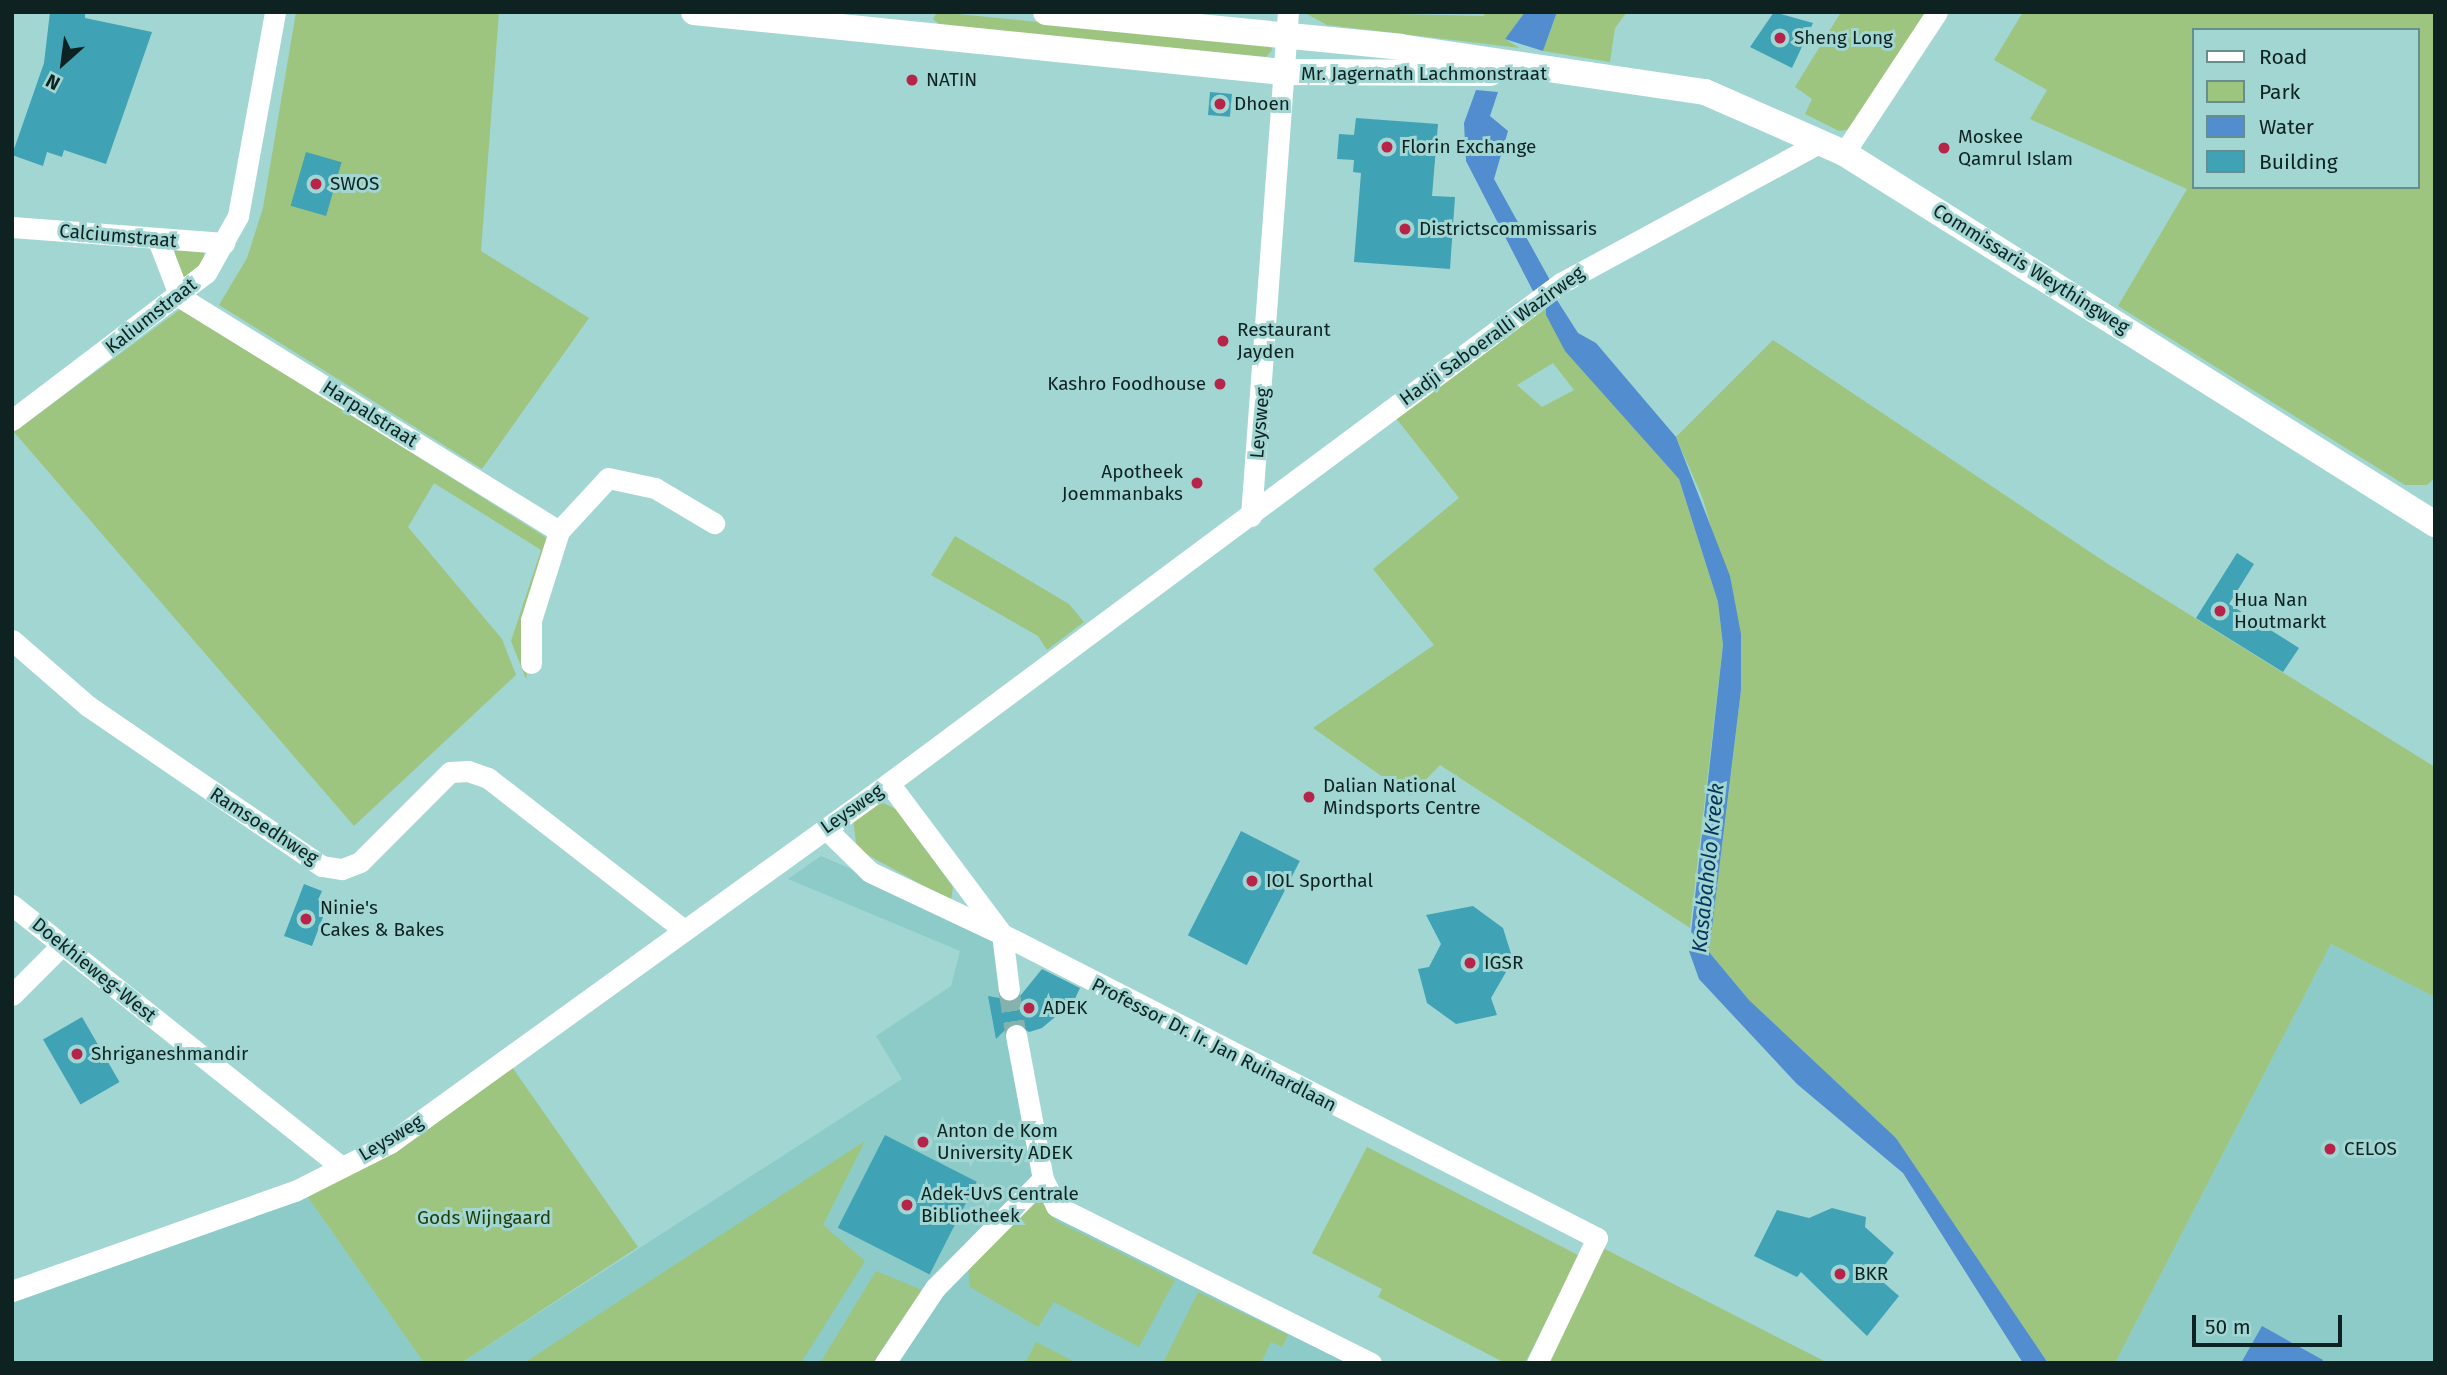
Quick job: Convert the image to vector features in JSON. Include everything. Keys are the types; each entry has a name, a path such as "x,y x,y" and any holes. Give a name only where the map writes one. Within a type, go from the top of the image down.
{"main road":[{"name":"Mr. Jagernath Lachmonstraat","path":"694,12 1283,72 1600,75"},
{"name":"Mr. Jagernath Lachmonstraat","path":"1046,12 1288,24 1600,75"},
{"name":"Commissaris Weythingweg","path":"1600,75 1705,92 1833,147 2435,524"}],"street":[{"name":"Kaliumstraat","path":"12,420 180,297 224,243 238,216 275,12"},
{"path":"1833,147 1937,12"},
{"name":"Leysweg","path":"12,1291 295,1191 390,1143 889,783 1251,516 1288,24"},
{"name":"Hadji Saboeralli Wazirweg","path":"1251,516 1561,283 1833,147"},
{"name":"Calciumstraat","path":"12,226 158,240 224,243"},
{"path":"158,240 180,297"},
{"name":"Harpalstraat","path":"180,297 559,531"},
{"path":"531,663 531,620 559,531 608,478 655,488 714,523"},
{"name":"Ramsoedhweg","path":"12,640 88,706 322,866 360,862 450,772 468,771 488,778 684,930"},
{"name":"Professor Dr. Ir. Jan Ruinardlaan","path":"889,783 1002,934 1597,1238 1537,1363"},
{"path":"825,828 870,872 1002,934 1009,990"},
{"name":"Doekhieweg-West","path":"12,905 341,1167"},
{"path":"12,995 62,944"},
{"path":"1016,1035 1042,1179 1056,1206 1371,1363"},
{"path":"886,1363 935,1288 1042,1179"}],"shaded area":[{"name":"Anton de Kom University ADEK","path":"821,856 1002,934 1056,1206 1387,1363 461,1363 902,1079 876,1036 951,986 960,951 788,879"},
{"name":"CELOS","path":"2331,944 2435,997 2435,1363 2115,1363"},
{"path":"305,1193 424,1363 12,1363 12,1296"}],"green space":[{"path":"296,12 499,12 481,251 589,318 482,469 219,305 247,258 263,208"},
{"path":"937,12 1271,45 1272,50 1266,57 941,26 933,19"},
{"path":"1303,12 1485,16 1482,12 1525,12 1505,39 1520,48 1327,25"},
{"path":"1557,12 1627,12 1615,28 1610,62 1543,51"},
{"path":"1841,12 1928,12 1851,129 1839,131 1805,114 1812,99 1795,87"},
{"path":"2023,12 2435,12 2435,478 2427,485 2405,485 2118,306 2187,189 2030,119 2047,90 1994,60"},
{"path":"174,248 204,252 204,261 185,278 179,275"},
{"path":"1546,303 1592,381 1679,479 1718,602 1723,644 1690,928 1440,765 1410,796 1313,728 1434,645 1373,569 1459,498 1395,417","holes":["1553,363 1574,390 1542,407 1517,385"]},
{"path":"182,308 550,540 526,679 511,641 541,550 434,483 408,527 502,639 516,675 354,826 14,432"},
{"path":"1773,340 2108,564 2435,767 2435,997 2331,944 2115,1363 2048,1363 1896,1138 1749,1000 1709,952 1741,690 1741,634 1703,499 1676,437"},
{"path":"955,536 1069,604 1084,622 1047,650 1038,636 931,575"},
{"path":"879,801 896,809 953,887 951,901 857,849 853,820"},
{"name":"Gods Wijngaard","path":"512,1067 638,1247 461,1363 424,1363 305,1193"},
{"path":"865,1141 823,1225 865,1261 801,1363 524,1363"},
{"path":"1367,1147 1580,1256 1525,1363 1505,1363 1378,1297 1382,1289 1312,1253"},
{"path":"1040,1192 1056,1221 1175,1280 1139,1347 1054,1302 1038,1327 970,1287 968,1263"},
{"path":"1597,1245 1828,1363 1543,1363"},
{"path":"876,1271 922,1290 873,1363 820,1363"},
{"path":"1198,1292 1288,1335 1282,1347 1271,1342 1261,1363 1163,1363"},
{"path":"1036,1342 1077,1363 1025,1363"}],"water":[{"path":"1525,12 1557,12 1543,51 1505,39"},
{"path":"1476,90 1498,92 1490,116 1508,131 1494,179 1551,282 1534,293 1466,161 1464,123"},
{"name":"Kasabaholo Kreek","path":"1555,297 1578,333 1596,343 1676,437 1730,576 1741,634 1741,690 1709,952 1749,1000 1896,1138 2048,1363 2023,1363 1903,1173 1797,1084 1699,979 1689,951 1723,645 1718,602 1679,479 1565,351 1546,315 1546,303"},
{"path":"2262,1326 2323,1360 2321,1363 2241,1363"}],"building":[{"path":"50,12 85,12 85,18 152,32 106,164 64,150 62,157 47,152 43,166 12,155 44,63"},
{"name":"Sheng Long","path":"1774,12 1813,23 1792,68 1750,47"},
{"name":"Dhoen","path":"1210,92 1232,94 1230,117 1208,115"},
{"path":"1356,118 1438,124 1432,196 1455,197 1450,269 1354,262 1361,173 1353,172 1354,160 1337,159 1339,134 1354,135"},
{"name":"SWOS","path":"306,152 342,162 326,216 291,206"},
{"name":"Hua Nan Houtmarkt","path":"2237,553 2254,564 2229,604 2299,648 2283,672 2196,618"},
{"name":"IOL Sporthal","path":"1241,831 1300,861 1247,965 1188,935"},
{"name":"Ninie's Cakes & Bakes","path":"304,884 322,891 318,900 328,904 312,946 284,936"},
{"name":"IGSR","path":"1473,906 1503,928 1513,960 1491,998 1497,1015 1456,1024 1427,1003 1418,969 1429,967 1441,944 1426,915"},
{"name":"ADEK","path":"1042,969 1080,988 1074,1001 1042,1028 1029,1032 1013,1022 996,1039 988,996 1016,1001"},
{"name":"Shriganeshmandir","path":"82,1017 120,1082 81,1104 43,1040"},
{"name":"Adek-UvS Centrale Bibliotheek","path":"885,1135 977,1182 930,1274 838,1228"},
{"name":"BKR","path":"1832,1208 1866,1217 1865,1227 1894,1253 1876,1276 1899,1296 1867,1336 1801,1272 1797,1277 1754,1256 1777,1210 1809,1218"}],"tunnel":[{"path":"1009,990 1016,1035"}],"place":[{"name":"Sheng Long","path":"1780,38"},
{"name":"NATIN","path":"912,80"},
{"name":"Dhoen","path":"1220,104"},
{"name":"Florin Exchange","path":"1387,147"},
{"name":"Moskee Qamrul Islam","path":"1944,148"},
{"name":"SWOS","path":"316,184"},
{"name":"Districtscommissaris","path":"1405,229"},
{"name":"Restaurant Jayden","path":"1223,341"},
{"name":"Kashro Foodhouse","path":"1220,384"},
{"name":"Apotheek Joemmanbaks","path":"1197,483"},
{"name":"Hua Nan Houtmarkt","path":"2220,611"},
{"name":"Dalian National Mindsports Centre","path":"1309,797"},
{"name":"IOL Sporthal","path":"1252,881"},
{"name":"Ninie's Cakes & Bakes","path":"306,919"},
{"name":"IGSR","path":"1470,963"},
{"name":"ADEK","path":"1029,1008"},
{"name":"Shriganeshmandir","path":"77,1054"},
{"name":"Anton de Kom University ADEK","path":"923,1142"},
{"name":"CELOS","path":"2330,1149"},
{"name":"Adek-UvS Centrale Bibliotheek","path":"907,1205"},
{"name":"BKR","path":"1840,1274"}]}
